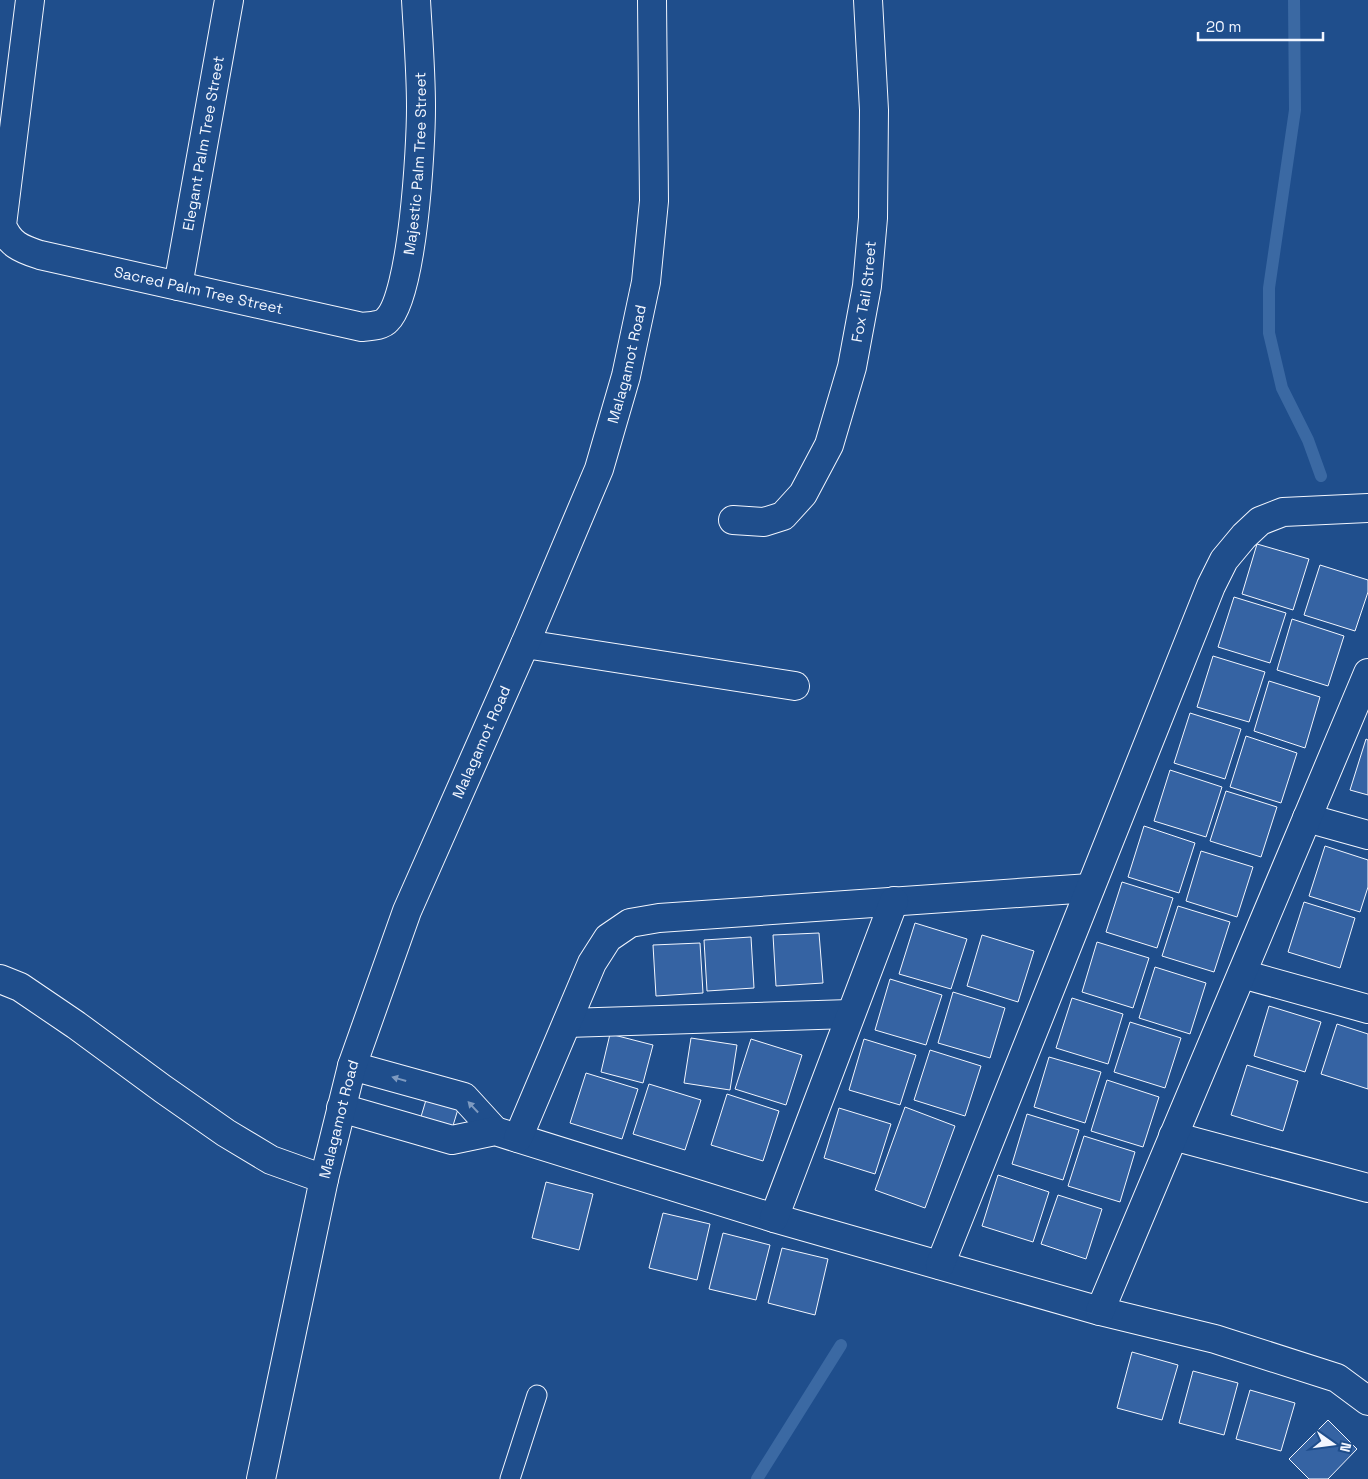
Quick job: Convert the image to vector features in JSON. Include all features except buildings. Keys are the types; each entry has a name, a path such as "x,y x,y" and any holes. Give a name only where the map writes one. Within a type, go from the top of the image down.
{"street":[{"name":"Sacred Palm Tree Street","path":"30,0 2,219 6,235 13,243 23,250 40,255 362,327 386,322"},
{"name":"Elegant Palm Tree Street","path":"178,286 229,0"},
{"name":"Majestic Palm Tree Street","path":"386,322 395,311 407,266 418,172 421,108 416,0"},
{"name":"Malagamot Road","path":"261,1479 324,1179 352,1066 407,911 525,644 599,469 626,376 646,282 654,201 652,0"},
{"name":"Fox Tail Street","path":"733,520 764,522 783,516 804,494 829,445 852,367 867,286 873,218 874,110 868,0"},
{"path":"940,1265 1207,595 1224,560 1244,536 1260,522 1283,512 1368,508"},
{"path":"525,644 795,686"},
{"path":"1100,1310 1368,673"},
{"path":"1307,818 1368,836"},
{"path":"507,1134 567,1023 592,963 608,938 630,923 659,918 1090,888"},
{"path":"774,1218 894,901"},
{"path":"1242,974 1368,1009"},
{"path":"0,980 20,987 226,1133 271,1160 324,1179"},
{"path":"567,1023 850,1014"},
{"path":"352,1066 464,1097 507,1134 774,1218 1100,1310 1215,1339 1337,1378 1368,1401"},
{"path":"341,1108 452,1140 507,1134"},
{"path":"1173,1136 1368,1188"}],"lane":[{"path":"510,1479 537,1395"}],"waterway":[{"path":"1294,0 1295,110 1269,288 1269,333 1282,388 1308,440 1321,476"},
{"path":"757,1479 841,1345"}]}
